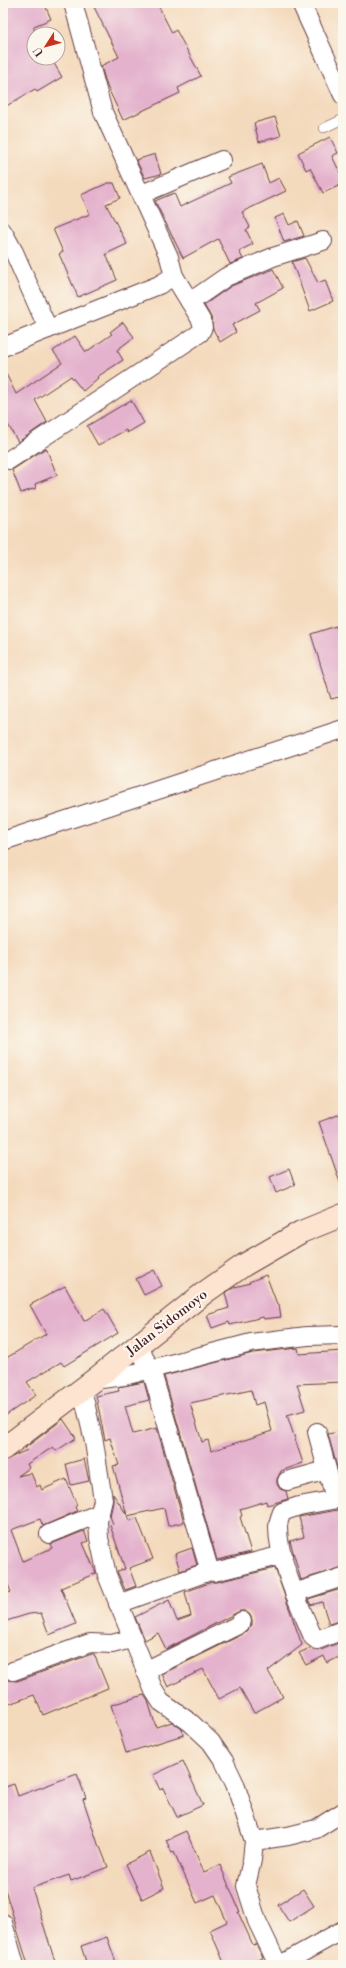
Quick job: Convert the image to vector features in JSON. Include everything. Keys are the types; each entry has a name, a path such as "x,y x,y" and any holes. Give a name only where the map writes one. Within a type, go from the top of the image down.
{"main road":[{"name":"Jalan Sidomoyo","path":"3,1449 204,1294 244,1265 301,1232 343,1215"}],"street":[{"path":"9,460 200,333 203,327 201,320 174,276 169,257 142,194 103,112 73,3"},
{"path":"301,3 343,95"},
{"path":"142,194 222,160"},
{"path":"3,232 14,252 48,329"},
{"path":"190,302 226,277 273,257 323,240"},
{"path":"3,347 159,285 174,276"},
{"path":"3,841 343,729"},
{"path":"343,1335 307,1336 251,1343 88,1384 94,1442 103,1500 100,1513 98,1538 107,1575 154,1691 161,1702 191,1723 211,1742 224,1761 235,1784 254,1841 252,1860 246,1886 257,1921 279,1965 343,1930"},
{"path":"141,1343 144,1356 151,1369 210,1571"},
{"path":"317,1432 327,1470 339,1499 299,1506 282,1512 278,1525 283,1555 294,1593 313,1637 317,1640 322,1639 343,1630"},
{"path":"287,1481 327,1470"},
{"path":"49,1534 100,1513"},
{"path":"118,1604 210,1571 283,1555"},
{"path":"294,1593 343,1577"},
{"path":"145,1671 236,1626 242,1621"},
{"path":"13,1671 90,1643 112,1644 132,1639"},
{"path":"254,1841 288,1836 316,1828 343,1812"},
{"path":"4,1933 15,1965"}],"lane":[{"path":"324,128 343,119"}],"building":[{"path":"3,3 44,3 51,19 34,26 26,26 26,66 56,66 62,77 37,92 35,89 3,108"},
{"path":"92,3 157,3 172,33 176,30 201,76 178,88 180,93 123,120 107,86 101,66 119,57"},
{"path":"275,117 281,136 259,142 254,123"},
{"path":"330,137 338,153 332,156 343,179 343,184 323,193 310,168 306,170 298,153"},
{"path":"155,154 161,174 145,178 136,160"},
{"path":"262,164 269,183 279,178 286,191 242,212 250,227 246,230 253,244 239,251 243,259 230,264 218,239 183,258 155,201 174,193 180,207 231,183 228,177"},
{"path":"108,183 114,183 120,198 106,204 127,244 106,254 117,280 78,297 59,254 63,252 53,229 90,214 81,195"},
{"path":"284,214 289,225 298,221 304,236 284,242 275,218"},
{"path":"305,258 318,283 325,280 333,301 310,311 292,262"},
{"path":"273,269 283,288 256,303 260,310 232,325 236,332 220,342 213,329 211,317 204,305 231,286"},
{"path":"123,322 134,337 117,350 123,360 97,377 98,378 83,391 71,376 35,400 47,422 18,442 3,416 3,368 16,394 62,363 53,351 75,336 86,352 112,334 110,332"},
{"path":"131,400 144,423 127,433 126,430 98,445 87,426"},
{"path":"46,448 57,475 35,484 36,488 21,493 12,470"},
{"path":"336,626 343,649 343,696 331,699 311,634"},
{"path":"343,1113 343,1185 341,1185 319,1122"},
{"path":"289,1169 295,1185 276,1193 270,1177"},
{"path":"154,1270 162,1286 144,1295 136,1279"},
{"path":"266,1275 277,1304 279,1304 281,1317 264,1319 263,1317 230,1325 229,1322 212,1328 207,1315 229,1308 225,1293 235,1287 250,1283 249,1282"},
{"path":"65,1286 84,1321 104,1309 118,1333 64,1366 61,1362 27,1382 36,1395 3,1417 3,1360 46,1334 30,1305"},
{"path":"298,1348 299,1354 343,1351 343,1382 297,1384 305,1410 287,1415 303,1463 281,1471 277,1479 277,1484 280,1489 286,1491 288,1499 267,1505 266,1501 240,1509 242,1516 240,1517 251,1552 217,1560 164,1376 253,1353","holes":["251,1390 255,1405 264,1402 272,1431 211,1451 208,1440 202,1442 190,1403"]},
{"path":"144,1382 149,1400 125,1406 133,1434 157,1428 184,1522 168,1526 164,1508 127,1516 130,1521 137,1518 153,1559 129,1568 136,1586 125,1590 117,1571 125,1569 110,1525 113,1524 110,1516 113,1494 127,1515 113,1466 119,1465 110,1438 105,1440 96,1396 119,1391 118,1387"},
{"path":"63,1419 76,1438 56,1451 53,1447 27,1464 29,1468 18,1476 31,1473 37,1487 40,1485 42,1490 66,1479 77,1505 75,1507 77,1511 43,1526 40,1519 11,1530 23,1561 52,1548 51,1544 84,1531 88,1541 83,1543 96,1573 61,1588 76,1624 49,1635 41,1613 29,1614 3,1622 3,1595 11,1592 3,1572 3,1461 27,1450 25,1448"},
{"path":"343,1431 343,1486 342,1486 328,1434"},
{"path":"84,1459 89,1481 71,1485 66,1464"},
{"path":"343,1509 343,1567 301,1580 290,1541 304,1537 299,1517"},
{"path":"192,1548 197,1565 180,1571 175,1554"},
{"path":"275,1568 302,1645 268,1671 283,1697 254,1713 240,1688 219,1699 203,1669 168,1687 162,1674 243,1634 252,1625 250,1615 245,1611 240,1611 166,1649 158,1633 145,1640 135,1617 169,1600 177,1621 191,1616 185,1592 212,1582"},
{"path":"341,1589 343,1596 343,1620 329,1624 322,1602 311,1605 308,1599"},
{"path":"343,1641 343,1658 339,1657 327,1663 324,1656 306,1665 299,1653 310,1648 321,1650"},
{"path":"94,1654 108,1688 43,1715 34,1695 9,1704 3,1690 3,1682 8,1680 17,1681"},
{"path":"144,1695 148,1701 156,1727 172,1722 182,1729 183,1735 126,1753 111,1705"},
{"path":"183,1761 203,1805 177,1817 163,1788 160,1790 153,1775"},
{"path":"77,1774 86,1798 83,1799 99,1847 108,1867 71,1881 69,1875 32,1888 56,1965 28,1965 3,1883 3,1788 14,1784 18,1796"},
{"path":"186,1831 204,1872 220,1865 240,1912 238,1912 253,1945 256,1944 263,1958 248,1965 225,1965 210,1930 227,1922 215,1895 197,1903 174,1852 172,1853 166,1840"},
{"path":"150,1852 164,1888 142,1899 126,1864"},
{"path":"303,1889 314,1906 289,1922 278,1905"},
{"path":"107,1937 117,1965 87,1965 81,1946"}]}
